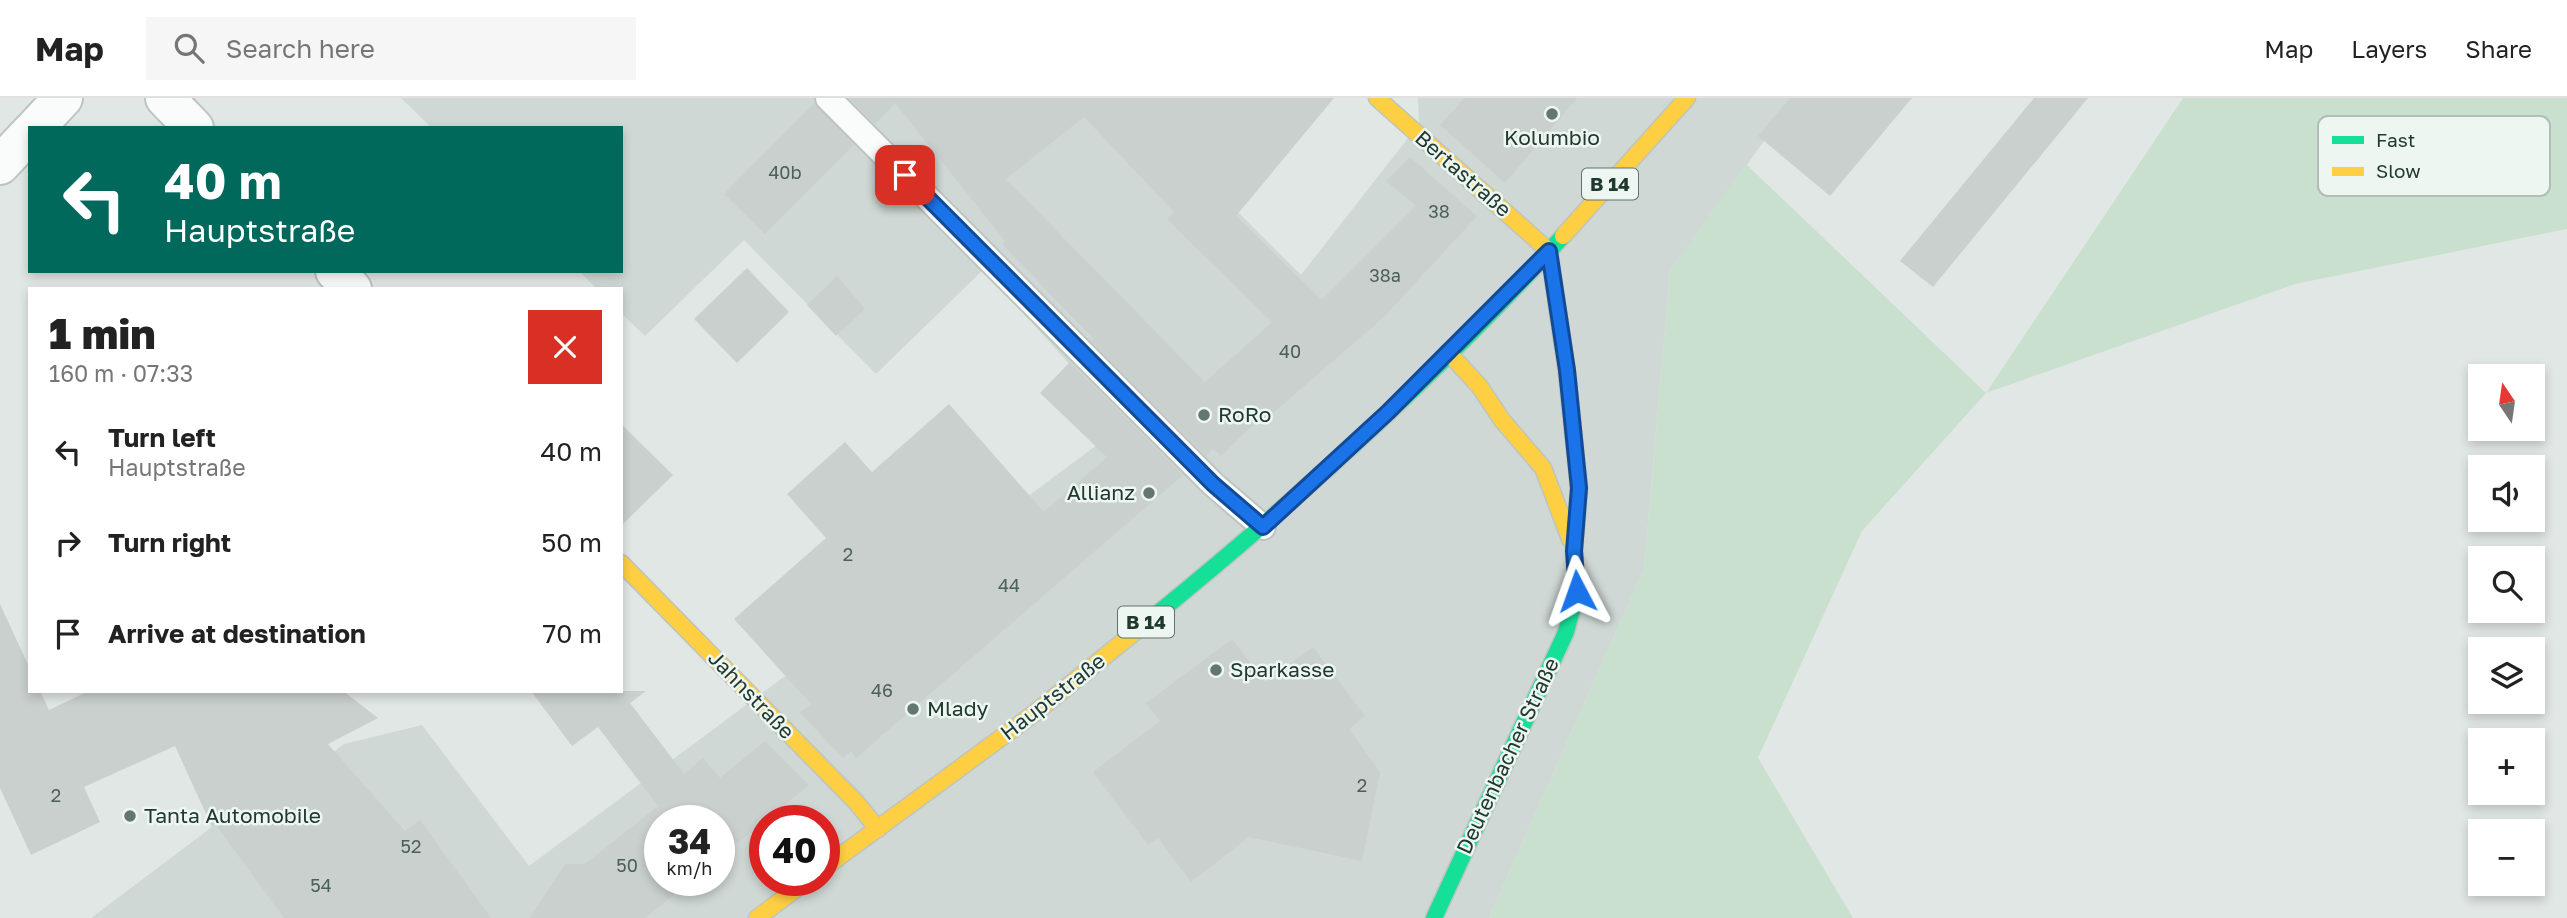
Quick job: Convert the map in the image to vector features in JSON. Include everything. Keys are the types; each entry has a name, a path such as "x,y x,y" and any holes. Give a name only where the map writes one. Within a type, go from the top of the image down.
{"street":[{"path":"37,126 63,98"},
{"path":"164,98 192,126"},
{"name":"Bertastraße","path":"1377,98 1549,251"},
{"name":"Hauptstraße","path":"840,856 1036,712 1263,527 1448,352 1549,251 1687,98"},
{"path":"0,165 28,135"},
{"name":"Deutenbacher Straße","path":"1434,918 1454,869 1566,632 1577,591 1574,551 1579,488 1564,346 1549,251"},
{"path":"337,273 350,287"},
{"name":"Deutenbacher Straße","path":"1448,352 1480,387 1502,420 1544,468 1574,551"},
{"name":"Jahnstraße","path":"623,565 856,802 878,829"},
{"path":"757,918 787,896"}],"lane":[{"path":"828,98 1203,474 1263,527"}],"shaded area":[{"path":"401,98 1124,98 1301,275 1419,124 1418,98 1795,98 1670,271 1644,569 1489,918 91,918 212,827 281,795 344,744 422,725 529,866 1124,425 984,269 876,374 744,240 645,336 623,315 623,287 595,287 581,273 623,273 623,126 430,126"}],"green space":[{"path":"2183,98 2567,98 2567,229 2295,284 1986,393"},
{"path":"1746,164 1986,393 1862,531 1758,758 1853,918 1489,918 1644,569 1670,271"}],"building":[{"path":"849,98 1334,98 1236,216 1322,300 1416,206 1386,181 1410,157 1477,216 1384,317 1273,413 1269,409 1221,456 1213,449 1206,456 1091,341 1093,338 1002,244 1005,241 895,103 875,124","holes":["1084,117 1174,212 1167,219 1272,322 1205,382 1006,179"]},
{"path":"1465,98 1577,98 1505,183 1440,125"},
{"path":"1790,98 1912,98 1830,196 1758,136"},
{"path":"2034,98 2088,98 1933,287 1900,261"},
{"path":"814,103 854,145 765,234 724,194"},
{"path":"747,268 789,312 737,363 694,319"},
{"path":"837,276 865,309 836,336 807,305"},
{"path":"1070,362 1183,475 856,758 851,751 843,758 800,713 811,704 734,619 826,538 787,494 845,442 872,472 949,404 1044,512 1107,457 1040,393"},
{"path":"623,426 673,475 623,524"},
{"path":"0,604 28,665 28,693 41,693 49,710 85,693 346,693 378,718 328,744 405,831 420,820 491,918 284,918 216,825 212,827 175,746 84,787 100,822 31,855 0,788"},
{"path":"1232,639 1265,682 1313,647 1365,716 1349,729 1380,772 1362,861 1249,837 1191,882 1158,838 1148,845 1093,772 1160,721 1146,703"},
{"path":"646,691 630,703 684,774 703,758 720,778 765,741 809,785 784,805 749,805 749,834 735,845 735,805 657,805 598,727 572,746 532,693"},
{"path":"644,817 644,896 672,896 645,918 530,918 565,864 585,864"}],"traffic: fast":[{"path":"1157,614 1367,433 1468,336 1563,236"},
{"path":"1434,918 1566,632 1577,591 1574,551 1579,488 1567,374"}],"traffic: slow":[{"path":"1377,98 1549,251 1567,374"},
{"path":"1563,236 1687,98"},
{"path":"1448,352 1480,387 1502,420 1543,468 1570,539"},
{"path":"623,565 856,802 878,829"},
{"path":"840,856 1036,712 1157,614"},
{"path":"757,918 787,896"}],"place":[{"name":"Kolumbio","path":"1552,114"},
{"name":"RoRo","path":"1204,415"},
{"name":"Allianz","path":"1149,493"},
{"name":"Sparkasse","path":"1216,670"},
{"name":"Mlady","path":"913,709"},
{"name":"Tanta Automobile","path":"130,816"}],"route":[{"path":"905,175 1213,484 1263,527 1388,412 1549,251 1567,370 1579,488 1574,551 1577,591"}]}
